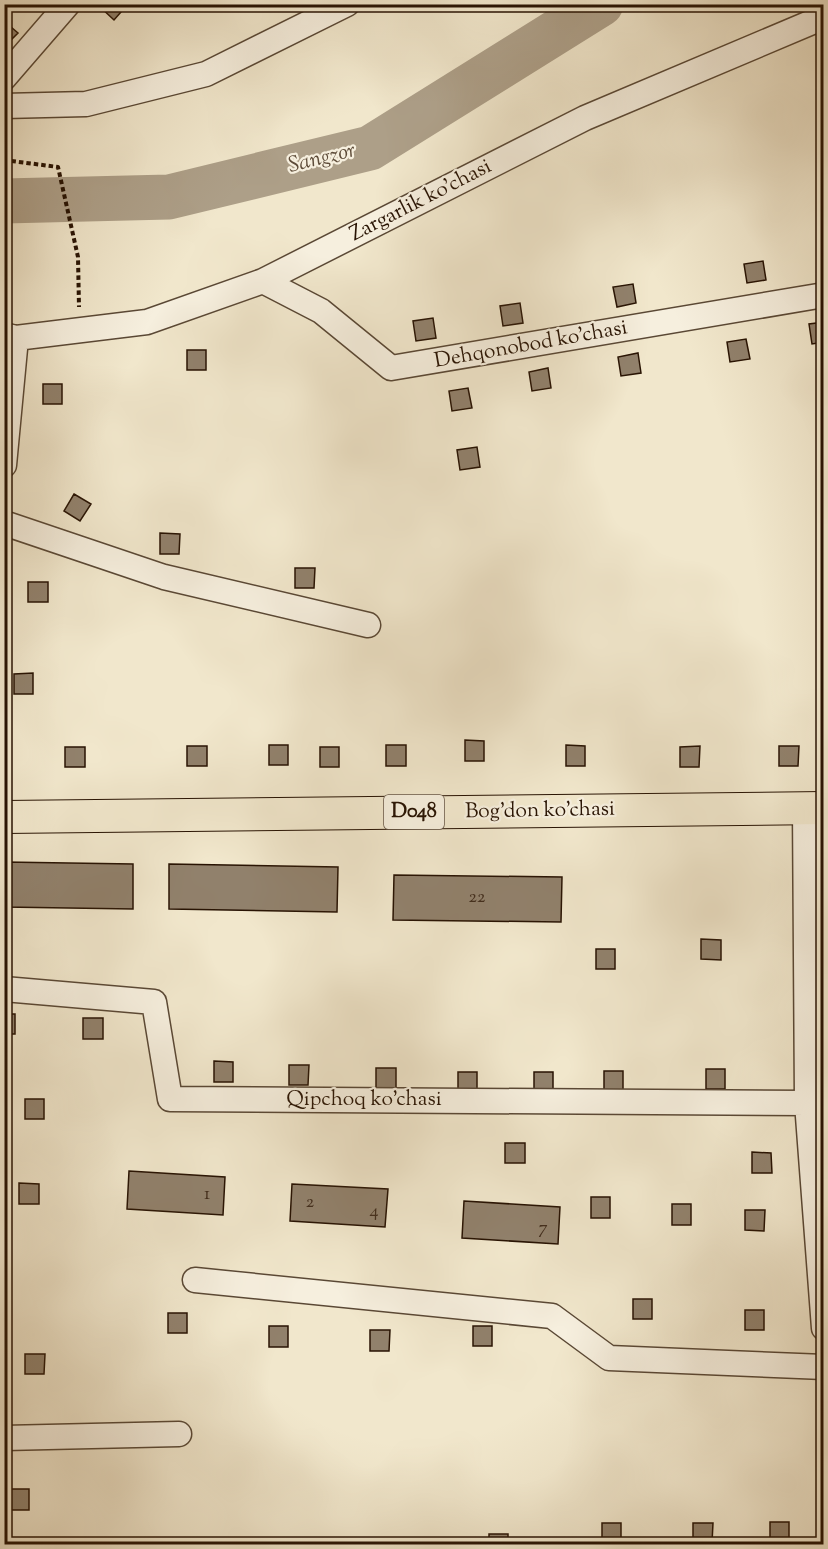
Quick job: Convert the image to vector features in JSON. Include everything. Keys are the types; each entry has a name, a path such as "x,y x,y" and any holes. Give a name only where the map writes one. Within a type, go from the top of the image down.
{"main road":[{"name":"Bog'don ko'chasi","path":"4,817 814,808"}],"street":[{"path":"4,78 68,4"},
{"path":"4,106 86,104 206,74 347,4"},
{"name":"Zargarlik ko'chasi","path":"10,337 147,322 263,281 585,118 824,17"},
{"name":"Dehqonobod ko’chasi","path":"263,281 321,311 391,368 824,295"},
{"path":"4,465 10,337"},
{"path":"4,524 164,577 368,625"},
{"path":"814,808 807,1103 817,1173 824,1328"},
{"name":"Qipchoq ko'chasi","path":"4,988 154,1002 170,1099 807,1103"},
{"path":"195,1280 552,1317 609,1358 824,1367"},
{"path":"4,1438 179,1434"}],"path":[{"path":"4,160 58,166 78,257 79,330"}],"building":[{"path":"99,4 128,4 114,20"},
{"path":"4,21 18,33 4,47"},
{"path":"763,261 766,280 747,283 744,264"},
{"path":"633,284 636,303 617,307 613,287"},
{"path":"520,303 523,323 503,326 500,306"},
{"path":"433,318 436,338 416,341 413,321"},
{"path":"824,322 824,342 812,344 809,324"},
{"path":"746,339 750,359 730,362 727,342"},
{"path":"187,350 206,350 206,370 187,370"},
{"path":"638,353 641,373 621,376 618,357"},
{"path":"548,368 551,388 532,391 529,372"},
{"path":"43,384 62,384 62,404 43,404"},
{"path":"468,388 472,408 452,411 449,391"},
{"path":"477,447 480,467 460,470 457,450"},
{"path":"74,494 91,504 80,521 64,511"},
{"path":"160,533 180,534 179,554 160,554"},
{"path":"295,568 315,568 314,588 295,588"},
{"path":"28,582 48,582 48,602 28,602"},
{"path":"33,673 33,694 14,694 14,674"},
{"path":"465,740 484,741 484,761 465,761"},
{"path":"269,745 288,745 288,765 269,765"},
{"path":"386,745 406,745 406,766 386,766"},
{"path":"566,745 585,746 585,766 566,766"},
{"path":"187,746 207,746 207,766 187,766"},
{"path":"700,746 699,767 680,767 680,747"},
{"path":"779,746 799,746 798,766 779,766"},
{"path":"65,747 85,747 85,767 65,767"},
{"path":"320,747 339,747 339,767 320,767"},
{"path":"4,862 133,864 133,909 4,907"},
{"path":"169,864 338,867 337,912 169,909"},
{"path":"394,875 562,877 561,922 393,920"},
{"path":"701,939 721,940 721,960 701,959"},
{"path":"596,949 615,949 615,969 596,969"},
{"path":"4,1014 15,1014 15,1034 4,1034"},
{"path":"83,1018 103,1018 103,1039 83,1039"},
{"path":"214,1061 233,1062 233,1082 214,1082"},
{"path":"289,1065 309,1065 308,1085 289,1085"},
{"path":"376,1068 396,1068 396,1088 376,1088"},
{"path":"706,1069 725,1069 725,1089 706,1089"},
{"path":"604,1071 623,1071 623,1091 604,1091"},
{"path":"458,1072 477,1072 477,1092 458,1092"},
{"path":"534,1072 553,1072 553,1092 534,1092"},
{"path":"25,1099 44,1099 44,1119 25,1119"},
{"path":"505,1143 525,1143 525,1163 505,1163"},
{"path":"752,1152 771,1153 772,1173 752,1173"},
{"path":"129,1171 225,1177 223,1215 127,1209"},
{"path":"19,1183 39,1184 39,1204 19,1204"},
{"path":"292,1184 388,1189 385,1227 290,1221"},
{"path":"591,1197 610,1197 610,1218 591,1218"},
{"path":"464,1201 560,1207 558,1244 462,1238"},
{"path":"672,1204 691,1204 691,1225 672,1225"},
{"path":"745,1210 765,1210 764,1231 745,1230"},
{"path":"633,1299 652,1299 652,1319 633,1319"},
{"path":"745,1310 764,1310 764,1330 745,1330"},
{"path":"168,1313 187,1313 187,1333 168,1333"},
{"path":"269,1326 288,1326 288,1347 269,1347"},
{"path":"473,1326 492,1326 492,1346 473,1346"},
{"path":"370,1330 390,1330 389,1351 370,1351"},
{"path":"25,1354 45,1354 44,1374 25,1374"},
{"path":"10,1489 29,1489 29,1510 10,1510"},
{"path":"770,1522 789,1522 789,1542 770,1542"},
{"path":"602,1523 621,1523 621,1543 602,1543"},
{"path":"693,1523 713,1523 712,1543 693,1543"},
{"path":"489,1534 508,1534 508,1544 489,1544"}],"waterway":[{"name":"Sangzor","path":"4,201 169,197 370,148 601,4"}]}
